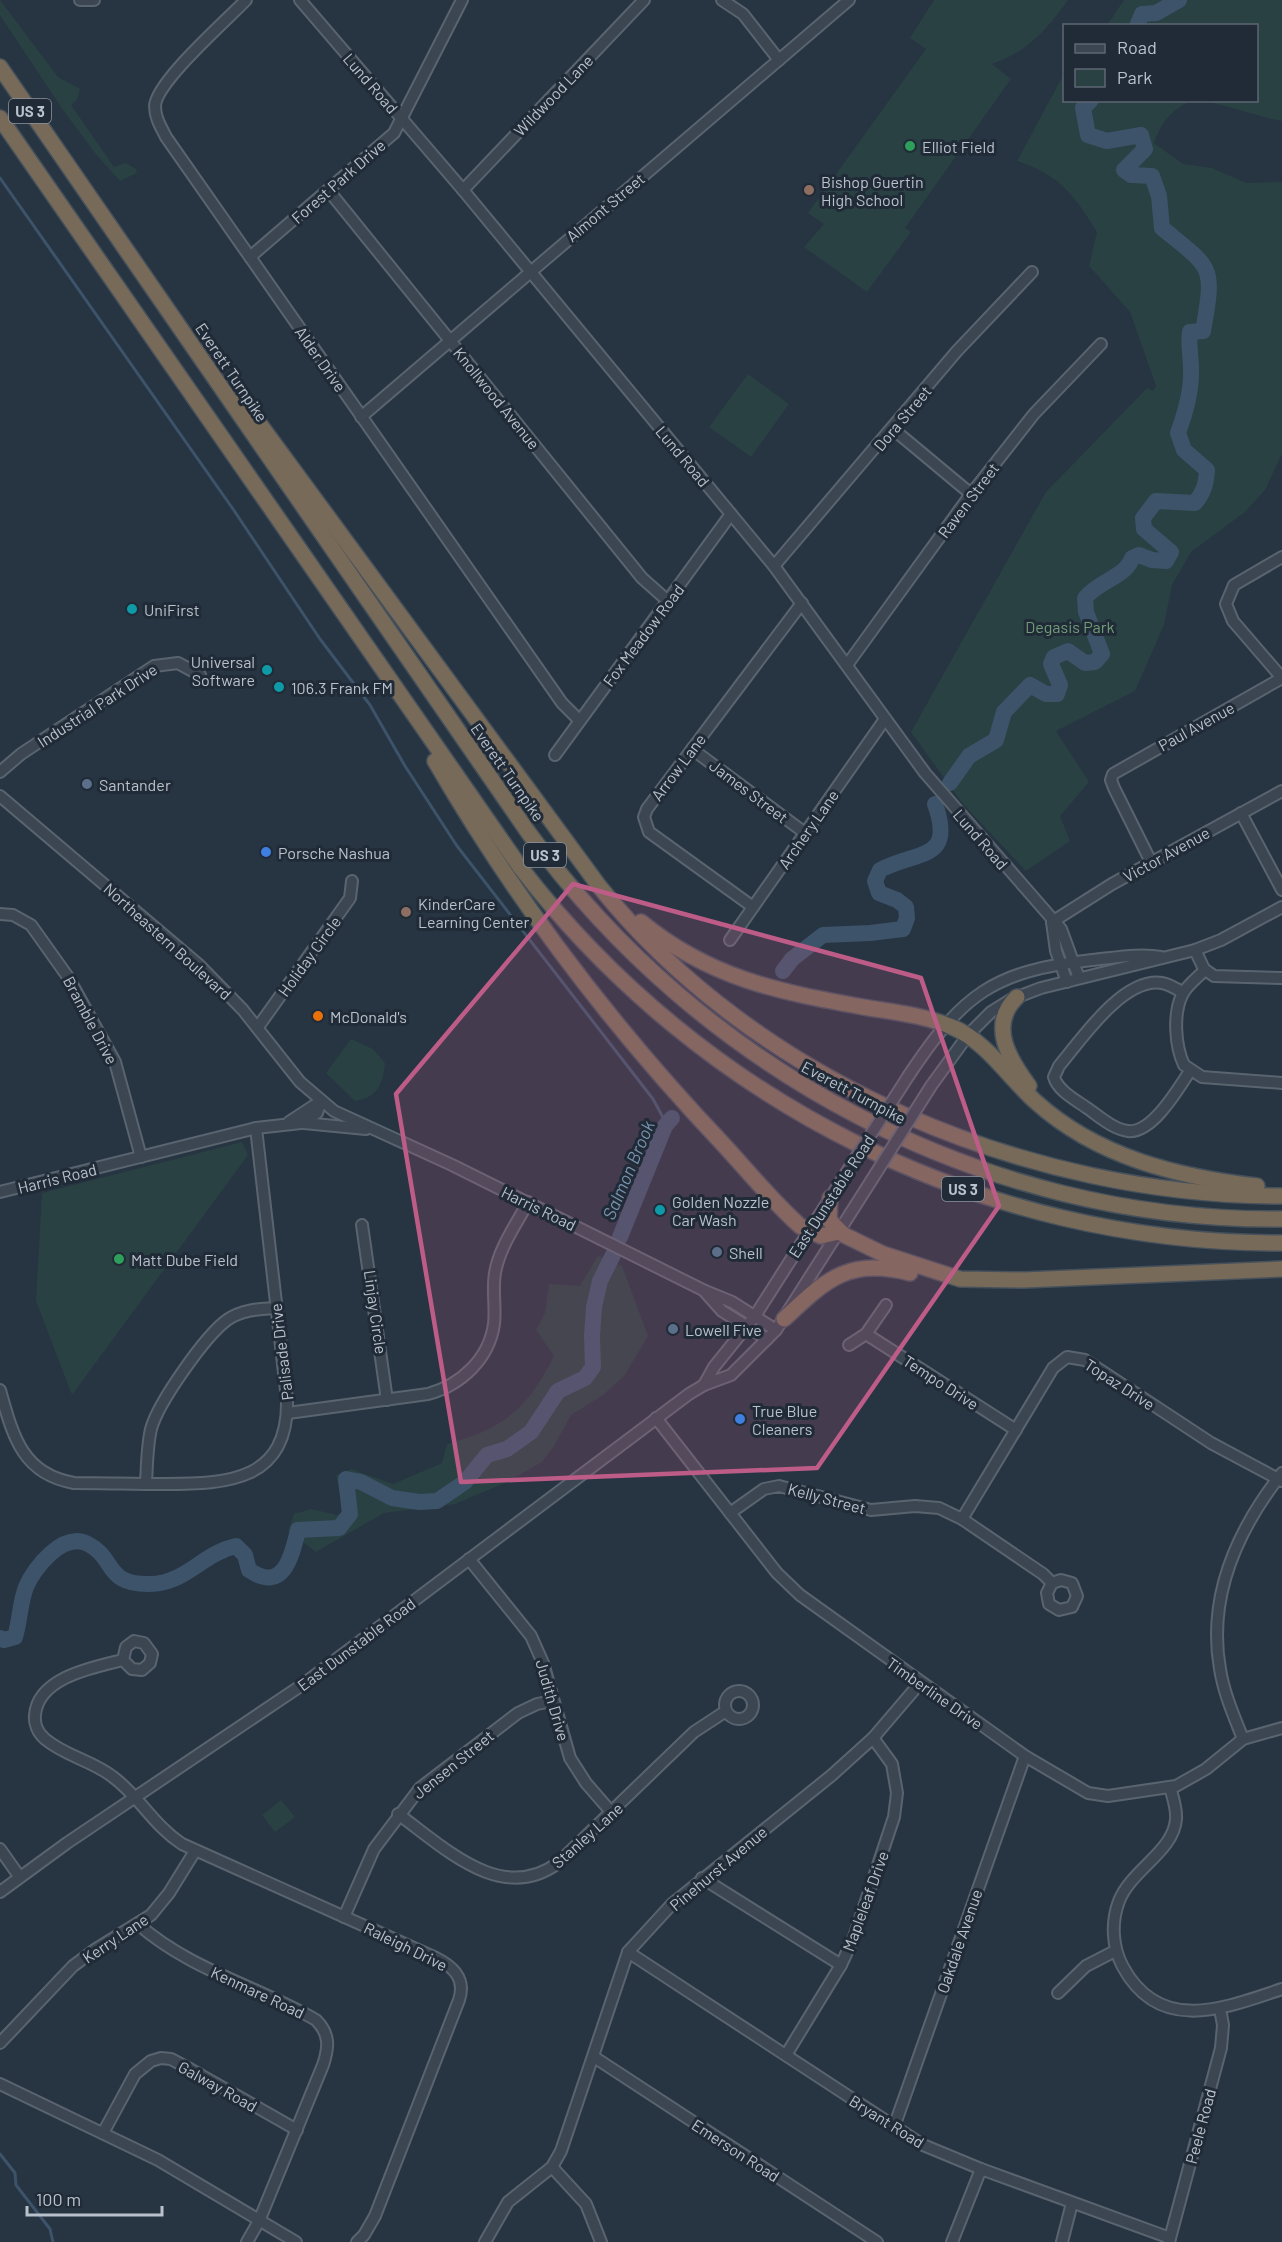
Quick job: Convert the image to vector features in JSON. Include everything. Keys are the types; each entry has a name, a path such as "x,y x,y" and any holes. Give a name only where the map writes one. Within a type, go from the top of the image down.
{"highway":[{"name":"Everett Turnpike","path":"0,67 533,839 600,921 683,1001 741,1046 818,1096 892,1134 968,1165 1063,1194 1128,1207 1210,1217 1282,1219"},
{"name":"US 3","path":"0,118 511,854 567,924 654,1011 698,1047 753,1085 818,1124 884,1157 936,1179 1014,1206 1078,1222 1159,1236 1282,1243"},
{"path":"60,154 567,844 635,927 709,994 790,1052 880,1102 978,1144 1079,1174 1180,1190 1282,1196"},
{"path":"379,665 483,842 536,920 686,1105 797,1223 808,1232 824,1236 839,1232"},
{"path":"567,844 609,891 644,924 713,968 773,990 944,1024 968,1035 1036,1102 1081,1135 1118,1154 1156,1167 1223,1182 1282,1189"},
{"path":"1017,997 1008,1007 1003,1021 1005,1046 1032,1090 1053,1112 1081,1135"},
{"path":"830,1198 829,1217 839,1232 899,1260 960,1279"},
{"path":"780,1324 823,1283 855,1269 886,1268 932,1279 1024,1280 1282,1269"}],"street":[{"path":"80,0 94,0"},
{"name":"Alder Drive","path":"246,0 169,79 157,96 155,106 157,120 166,137 562,703 579,720"},
{"name":"Lund Road","path":"300,0 530,270 774,566 938,790 1063,932 1079,978"},
{"name":"Forest Park Drive","path":"250,257 394,133 462,0"},
{"name":"Wildwood Lane","path":"463,190 644,0"},
{"path":"722,0 742,14 779,60"},
{"name":"Almont Street","path":"361,417 530,270 849,0"},
{"name":"Knollwood Avenue","path":"328,191 451,339 642,578 669,602"},
{"name":"Dora Street","path":"774,566 893,429 957,351 1032,272"},
{"name":"Raven Street","path":"847,665 971,494 1034,414 1101,344"},
{"path":"893,429 971,494"},
{"name":"Fox Meadow Road","path":"555,755 669,602 730,514"},
{"path":"1282,557 1239,582 1231,589 1227,599 1230,617 1282,678"},
{"name":"Arrow Lane","path":"753,907 645,826 644,817 647,809 802,603"},
{"name":"Industrial Park Drive","path":"0,772 21,754 154,666 178,663 200,675"},
{"name":"Paul Avenue","path":"1151,862 1114,788 1112,776 1121,768 1282,678"},
{"name":"Archery Lane","path":"730,940 885,719"},
{"name":"James Street","path":"692,749 805,833"},
{"name":"Victor Avenue","path":"1052,922 1151,862 1282,791"},
{"name":"Northeastern Boulevard","path":"0,796 198,964 229,994 258,1027 300,1082 321,1101"},
{"path":"1241,813 1282,890"},
{"name":"Holiday Circle","path":"258,1027 350,898 352,881"},
{"name":"East Dunstable Road","path":"0,1892 19,1876 134,1797 302,1685 656,1418 704,1385 731,1375 780,1324 931,1086 968,1035 991,1012 1017,997 1079,978 1137,966 1195,950 1221,940 1282,907"},
{"name":"Bramble Drive","path":"0,914 13,915 31,925 45,941 74,987 115,1062 141,1157"},
{"path":"1052,922 1060,965 1067,982"},
{"path":"1195,950 1205,970 1217,976 1282,978"},
{"name":"East Dunstable Road","path":"704,1385 714,1367 755,1316 944,1024 971,999 997,983 1026,972 1074,962 1135,956 1164,958"},
{"path":"1205,970 1183,993 1178,1011 1177,1036 1182,1060 1190,1071 1206,1077 1282,1083"},
{"path":"1183,993 1166,984 1150,984 1125,994 1108,1008 1059,1066 1054,1077 1062,1090 1104,1120 1119,1129 1133,1131 1142,1129 1153,1120 1190,1071"},
{"path":"301,1123 317,1113 321,1101"},
{"name":"Harris Road","path":"289,1122 321,1101 371,1129 528,1202 755,1316 780,1324"},
{"name":"Harris Road","path":"0,1192 256,1128 289,1122 371,1129"},
{"name":"Palisade Drive","path":"1,1397 25,1457 42,1472 58,1480 74,1483 215,1484 252,1472 269,1458 288,1413 256,1128"},
{"path":"288,1413 445,1390 460,1381 477,1362 492,1333 495,1274 498,1261 528,1202"},
{"name":"Linjay Circle","path":"362,1225 387,1400"},
{"name":"Harris Road","path":"705,1291 716,1306 767,1339"},
{"path":"849,1345 866,1334 886,1305"},
{"path":"146,1484 151,1430 168,1394 208,1340 228,1320 249,1310 275,1308"},
{"name":"Tempo Drive","path":"866,1334 1016,1430"},
{"name":"Topaz Drive","path":"962,1519 1053,1368 1067,1357 1079,1357 1211,1443 1280,1478"},
{"name":"Timberline Drive","path":"656,1418 792,1588 920,1683 1025,1756 1088,1793 1108,1796 1170,1788 1195,1777 1243,1739 1282,1728"},
{"path":"1243,1739 1224,1689 1220,1668 1222,1593 1233,1552 1242,1533 1257,1506 1280,1478"},
{"name":"Kelly Street","path":"730,1513 764,1489 779,1486 860,1508 881,1511 927,1506 939,1508 962,1519 1043,1574 1052,1583"},
{"name":"Judith Drive","path":"469,1559 531,1636 543,1663 552,1701 574,1765 612,1813"},
{"name":"Raleigh Drive","path":"123,1660 84,1671 53,1687 39,1701 35,1723 48,1741 108,1773 134,1797 161,1828 195,1851 443,1961 459,1976 462,1989 375,2216 357,2242"},
{"name":"Pinehurst Avenue","path":"485,2242 508,2202 552,2167 565,2142 628,1952 672,1904 873,1738 920,1683"},
{"name":"Jensen Street","path":"344,1917 374,1849 398,1814 420,1788 459,1756 528,1707 552,1701"},
{"name":"Stanley Lane","path":"398,1814 472,1865 502,1877 515,1880 526,1879 548,1870 612,1813 694,1732 726,1712"},
{"name":"Mapleleaf Drive","path":"786,2055 841,1965 854,1937 896,1804 896,1782 892,1764 873,1738"},
{"name":"Oakdale Avenue","path":"894,2127 1025,1756"},
{"path":"1170,1788 1176,1815 1174,1828 1166,1844 1124,1890 1114,1922 1115,1951 1134,1985 1155,2001 1183,2010 1220,2009 1282,1989"},
{"path":"0,1849 19,1876"},
{"name":"Kerry Lane","path":"0,2043 73,1966 138,1924 160,1905 195,1851"},
{"path":"702,1878 841,1965"},
{"name":"Kenmare Road","path":"138,1924 169,1950 307,2014 323,2026 328,2042 326,2057 260,2221 247,2242"},
{"path":"1058,1993 1086,1966 1115,1951"},
{"name":"Bryant Road","path":"628,1952 923,2145 1170,2240"},
{"name":"Peele Road","path":"1170,2240 1221,2048 1223,2025 1220,2009"},
{"name":"Emerson Road","path":"594,2057 877,2242"},
{"name":"Galway Road","path":"103,2133 135,2074 151,2061 161,2058 171,2059 190,2069 297,2130"},
{"path":"0,2084 172,2169 296,2242"},
{"path":"552,2167 586,2204 601,2242"},
{"path":"952,2242 981,2169"},
{"path":"1062,2242 1072,2203"}],"highlighted area":[{"path":"573,884 921,978 999,1206 817,1468 461,1482 396,1094"}],"green space":[{"path":"0,0 58,77 80,89 77,100 71,105 114,167 126,163 136,169 137,173 120,181 95,153 63,110 0,15"},
{"name":"Elliot Field","path":"934,0 1068,0 1035,39 1016,53 992,64 1011,79 905,228 911,232 867,292 804,247 824,224 808,213 926,49 910,38"},
{"path":"1124,0 1282,0 1282,121 1206,102 1258,102 1258,24 1108,24"},
{"name":"Degasis Park","path":"1063,76 1063,102 1190,102 1178,108 1168,118 1154,143 1183,164 1212,168 1246,183 1282,182 1282,454 1265,490 1245,512 1191,552 1172,585 1164,625 1135,691 1056,731 1089,782 1060,816 1070,841 1026,871 963,804 911,732 1046,492 1147,388 1153,391 1156,386 1130,312 1089,266 1097,232 1073,197 1055,180 1017,161"},
{"path":"748,374 789,404 751,457 709,427"},
{"path":"351,1039 373,1049 385,1063 378,1089 369,1097 355,1101 326,1073"},
{"path":"242,1142 248,1155 72,1395 36,1301 42,1193"},
{"path":"598,1256 622,1266 648,1336 624,1376 603,1395 571,1415 554,1446 542,1462 505,1483 455,1504 384,1513 316,1552 288,1531 294,1514 311,1509 337,1515 344,1512 336,1475 351,1469 393,1484 442,1463 447,1444 484,1431 512,1414 534,1390 554,1356 536,1330 545,1313 549,1284 580,1286"},
{"path":"281,1800 295,1817 275,1832 262,1815"}],"waterway":[{"name":"Salmon Brook","path":"1138,24 1142,14 1156,13 1179,0"},
{"name":"Salmon Brook","path":"950,783 969,756 996,740 1004,712 1030,685 1046,694 1057,694 1060,685 1051,664 1054,657 1068,651 1085,663 1095,662 1102,654 1086,612 1085,598 1124,570 1132,558 1139,555 1152,560 1166,561 1171,552 1144,529 1143,518 1156,501 1195,503 1205,484 1207,470 1184,450 1178,433 1190,385 1190,332 1203,331 1207,309 1209,292 1206,270 1191,252 1162,228 1159,196 1152,176 1131,175 1124,170 1145,149 1141,135 1107,141 1088,135 1083,108 1089,102"},
{"path":"0,178 233,509 320,639 370,705 405,766 457,846 653,1099 666,1123"},
{"name":"Salmon Brook","path":"783,971 792,959 823,935 903,929 907,918 906,907 897,900 879,893 875,881 880,870 930,851 937,845 940,836 940,822 935,804"},
{"name":"Salmon Brook","path":"620,1237 665,1126 672,1118"},
{"name":"Salmon Brook","path":"0,1638 4,1640 15,1637 24,1593 30,1579 51,1554 69,1543 78,1541 88,1544 103,1556 118,1575 135,1583 162,1583 174,1579 214,1555 236,1546 245,1555 249,1570 261,1576 271,1577 278,1574 289,1560 298,1530 339,1528 350,1514 346,1479 361,1482 392,1498 419,1502 437,1501 465,1482 487,1455 507,1449 531,1432 558,1391 585,1378 593,1367 594,1307 600,1281 613,1255"},
{"path":"0,2154 15,2173 16,2185 50,2229 53,2242"}],"place":[{"name":"Elliot Field","path":"910,146"},
{"name":"Bishop Guertin High School","path":"809,190"},
{"name":"UniFirst","path":"132,609"},
{"name":"Universal Software","path":"267,670"},
{"name":"106.3 Frank FM","path":"279,687"},
{"name":"Santander","path":"87,784"},
{"name":"Porsche Nashua","path":"266,852"},
{"name":"KinderCare Learning Center","path":"406,912"},
{"name":"McDonald's","path":"318,1016"},
{"name":"Golden Nozzle Car Wash","path":"660,1210"},
{"name":"Shell","path":"717,1252"},
{"name":"Matt Dube Field","path":"119,1259"},
{"name":"Lowell Five","path":"673,1329"},
{"name":"True Blue Cleaners","path":"740,1419"}]}
